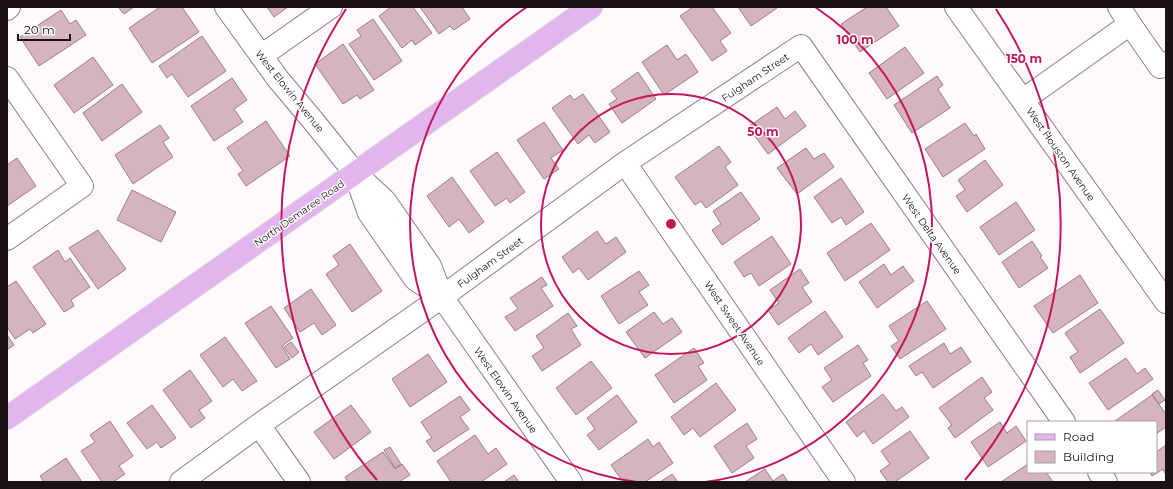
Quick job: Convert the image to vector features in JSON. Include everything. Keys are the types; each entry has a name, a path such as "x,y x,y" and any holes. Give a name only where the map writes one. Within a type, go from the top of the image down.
{"main road":[{"name":"North Demaree Road","path":"7,418 591,7"}],"street":[{"name":"West Elowin Avenue","path":"226,7 278,79 328,138 355,173 385,201 430,266 442,297 571,482"},
{"path":"261,56 331,7"},
{"name":"West Houston Avenue","path":"956,7 1166,302"},
{"path":"1022,100 1124,15 1164,69"},
{"name":"Fulgham Street","path":"181,482 442,297 625,163 801,46"},
{"name":"West Delta Avenue","path":"801,46 1063,421"},
{"path":"7,78 82,186 7,239"},
{"name":"West Sweet Avenue","path":"625,163 844,482"},
{"path":"260,425 299,482"},
{"path":"1100,473 1106,482"}],"building":[{"path":"118,7 134,7 124,14"},
{"path":"160,7 182,7 199,32 152,63 129,28"},
{"path":"267,7 288,7 274,17"},
{"path":"391,7 413,7 432,33 415,45 412,40 402,48 379,16"},
{"path":"420,7 462,7 470,19 454,30 450,26 439,34"},
{"path":"693,7 712,7 731,33 720,41 727,51 712,61 680,16"},
{"path":"738,7 777,7 777,8 751,26"},
{"path":"867,7 886,7 899,26 860,52 841,24"},
{"path":"61,10 70,24 76,20 86,35 39,66 20,37"},
{"path":"373,19 402,61 374,80 349,44 361,36 357,30"},
{"path":"202,36 226,71 188,97 172,74 167,78 159,66"},
{"path":"343,44 374,90 360,99 357,95 343,104 315,64"},
{"path":"667,45 677,60 686,54 698,72 664,95 642,62"},
{"path":"905,47 924,73 887,99 869,73"},
{"path":"93,57 113,85 74,113 54,85"},
{"path":"638,72 656,99 622,123 609,104 617,99 611,91"},
{"path":"937,76 943,85 938,89 950,108 912,133 894,105"},
{"path":"232,78 247,100 234,109 243,122 214,141 191,106"},
{"path":"122,84 142,112 102,141 83,113"},
{"path":"583,94 610,132 595,143 589,135 578,144 552,108 570,95 574,100"},
{"path":"777,107 785,119 795,111 806,126 768,154 748,127"},
{"path":"266,121 290,156 246,186 238,174 243,171 227,148"},
{"path":"544,122 563,150 551,158 559,169 544,179 517,140"},
{"path":"965,123 974,136 976,134 985,149 943,177 925,149"},
{"path":"160,125 169,138 163,142 173,157 133,184 115,155"},
{"path":"719,146 731,162 725,167 738,185 706,208 701,201 695,205 675,177"},
{"path":"806,148 814,159 824,153 834,167 797,194 777,168"},
{"path":"497,152 525,192 510,203 507,198 495,206 470,171"},
{"path":"17,158 36,186 7,206 7,165"},
{"path":"985,160 1003,185 967,212 956,196 965,190 958,180"},
{"path":"452,177 484,222 469,233 459,219 449,227 427,196"},
{"path":"841,178 864,212 846,225 841,217 832,223 814,197"},
{"path":"132,190 176,212 161,242 117,220"},
{"path":"741,192 760,219 722,245 712,230 721,224 713,211"},
{"path":"1016,202 1035,230 999,255 980,227"},
{"path":"871,223 890,250 845,281 827,253"},
{"path":"98,230 126,269 98,289 69,248"},
{"path":"597,231 606,244 616,237 626,252 588,280 579,268 573,273 562,257"},
{"path":"772,236 791,264 759,286 751,273 744,277 734,262"},
{"path":"1032,241 1042,256 1040,257 1048,268 1019,288 1002,262"},
{"path":"350,244 382,291 352,312 326,274 339,265 333,256"},
{"path":"58,250 65,262 70,258 90,287 71,300 74,306 64,312 33,267"},
{"path":"884,264 891,275 903,266 914,281 877,308 859,282"},
{"path":"800,269 809,283 802,287 812,302 778,325 768,310 779,303 770,290"},
{"path":"639,271 649,285 639,292 648,305 619,324 601,296"},
{"path":"1080,275 1098,303 1053,333 1034,306"},
{"path":"542,277 547,285 541,288 553,306 515,331 505,317 518,309 510,298"},
{"path":"16,281 46,324 33,333 30,329 15,339 7,327 7,287"},
{"path":"311,289 336,325 322,335 314,323 300,332 284,308"},
{"path":"927,301 946,329 900,359 891,346 899,341 889,326"},
{"path":"271,306 293,338 282,346 290,359 276,368 245,323"},
{"path":"1100,309 1124,343 1080,373 1070,357 1078,352 1065,333"},
{"path":"825,311 843,337 818,355 811,344 799,353 788,338"},
{"path":"654,312 663,324 672,318 682,332 645,358 626,332"},
{"path":"568,313 577,326 571,329 581,345 542,371 532,356 544,348 536,336"},
{"path":"7,335 14,345 7,350"},
{"path":"225,337 257,381 242,391 233,379 223,387 200,355"},
{"path":"291,342 299,352 292,358 284,347"},
{"path":"944,343 950,354 961,347 971,362 933,388 922,372 916,376 909,366"},
{"path":"858,345 868,360 863,363 871,376 833,402 822,387 832,380 824,368"},
{"path":"694,348 704,363 698,366 707,380 674,403 655,375"},
{"path":"428,354 447,382 410,407 392,379"},
{"path":"1126,358 1137,374 1145,368 1153,379 1108,410 1089,383"},
{"path":"591,361 612,388 576,415 556,388"},
{"path":"190,370 212,401 199,410 205,418 191,428 163,390"},
{"path":"982,377 992,392 984,398 993,410 955,438 948,428 952,425 939,408"},
{"path":"716,383 736,410 700,437 693,428 684,435 671,417"},
{"path":"1158,390 1165,400 1159,404 1152,394"},
{"path":"883,394 896,411 902,407 909,417 873,444 864,431 857,437 846,422"},
{"path":"617,395 637,422 599,450 587,435 595,429 587,418"},
{"path":"1152,395 1166,414 1166,427 1157,433 1157,421 1115,421"},
{"path":"460,396 470,410 460,417 469,429 434,452 426,441 432,438 421,422"},
{"path":"152,405 176,438 161,448 157,442 147,449 127,423"},
{"path":"351,405 371,432 334,459 314,432"},
{"path":"110,421 133,456 119,466 125,474 113,482 102,482 81,451 95,442 90,435"},
{"path":"1000,422 1007,433 1016,426 1026,441 988,467 971,442"},
{"path":"747,423 757,439 746,446 754,458 732,473 714,446"},
{"path":"910,431 929,458 895,482 888,482 880,471 890,464 881,451"},
{"path":"475,435 488,454 496,448 507,464 481,482 451,482 437,461"},
{"path":"648,439 653,447 659,442 673,463 645,482 623,482 611,465"},
{"path":"1166,445 1166,475 1163,469 1157,473 1157,451"},
{"path":"390,447 401,464 395,468 384,450"},
{"path":"383,452 395,469 402,464 410,475 399,482 348,482 345,477"},
{"path":"66,458 82,482 44,482 40,476"},
{"path":"1027,465 1027,473 1047,473 1053,482 1001,482"},
{"path":"765,469 773,481 783,474 788,482 745,482"},
{"path":"672,474 678,482 660,482"},
{"path":"514,475 519,482 504,482"}]}
